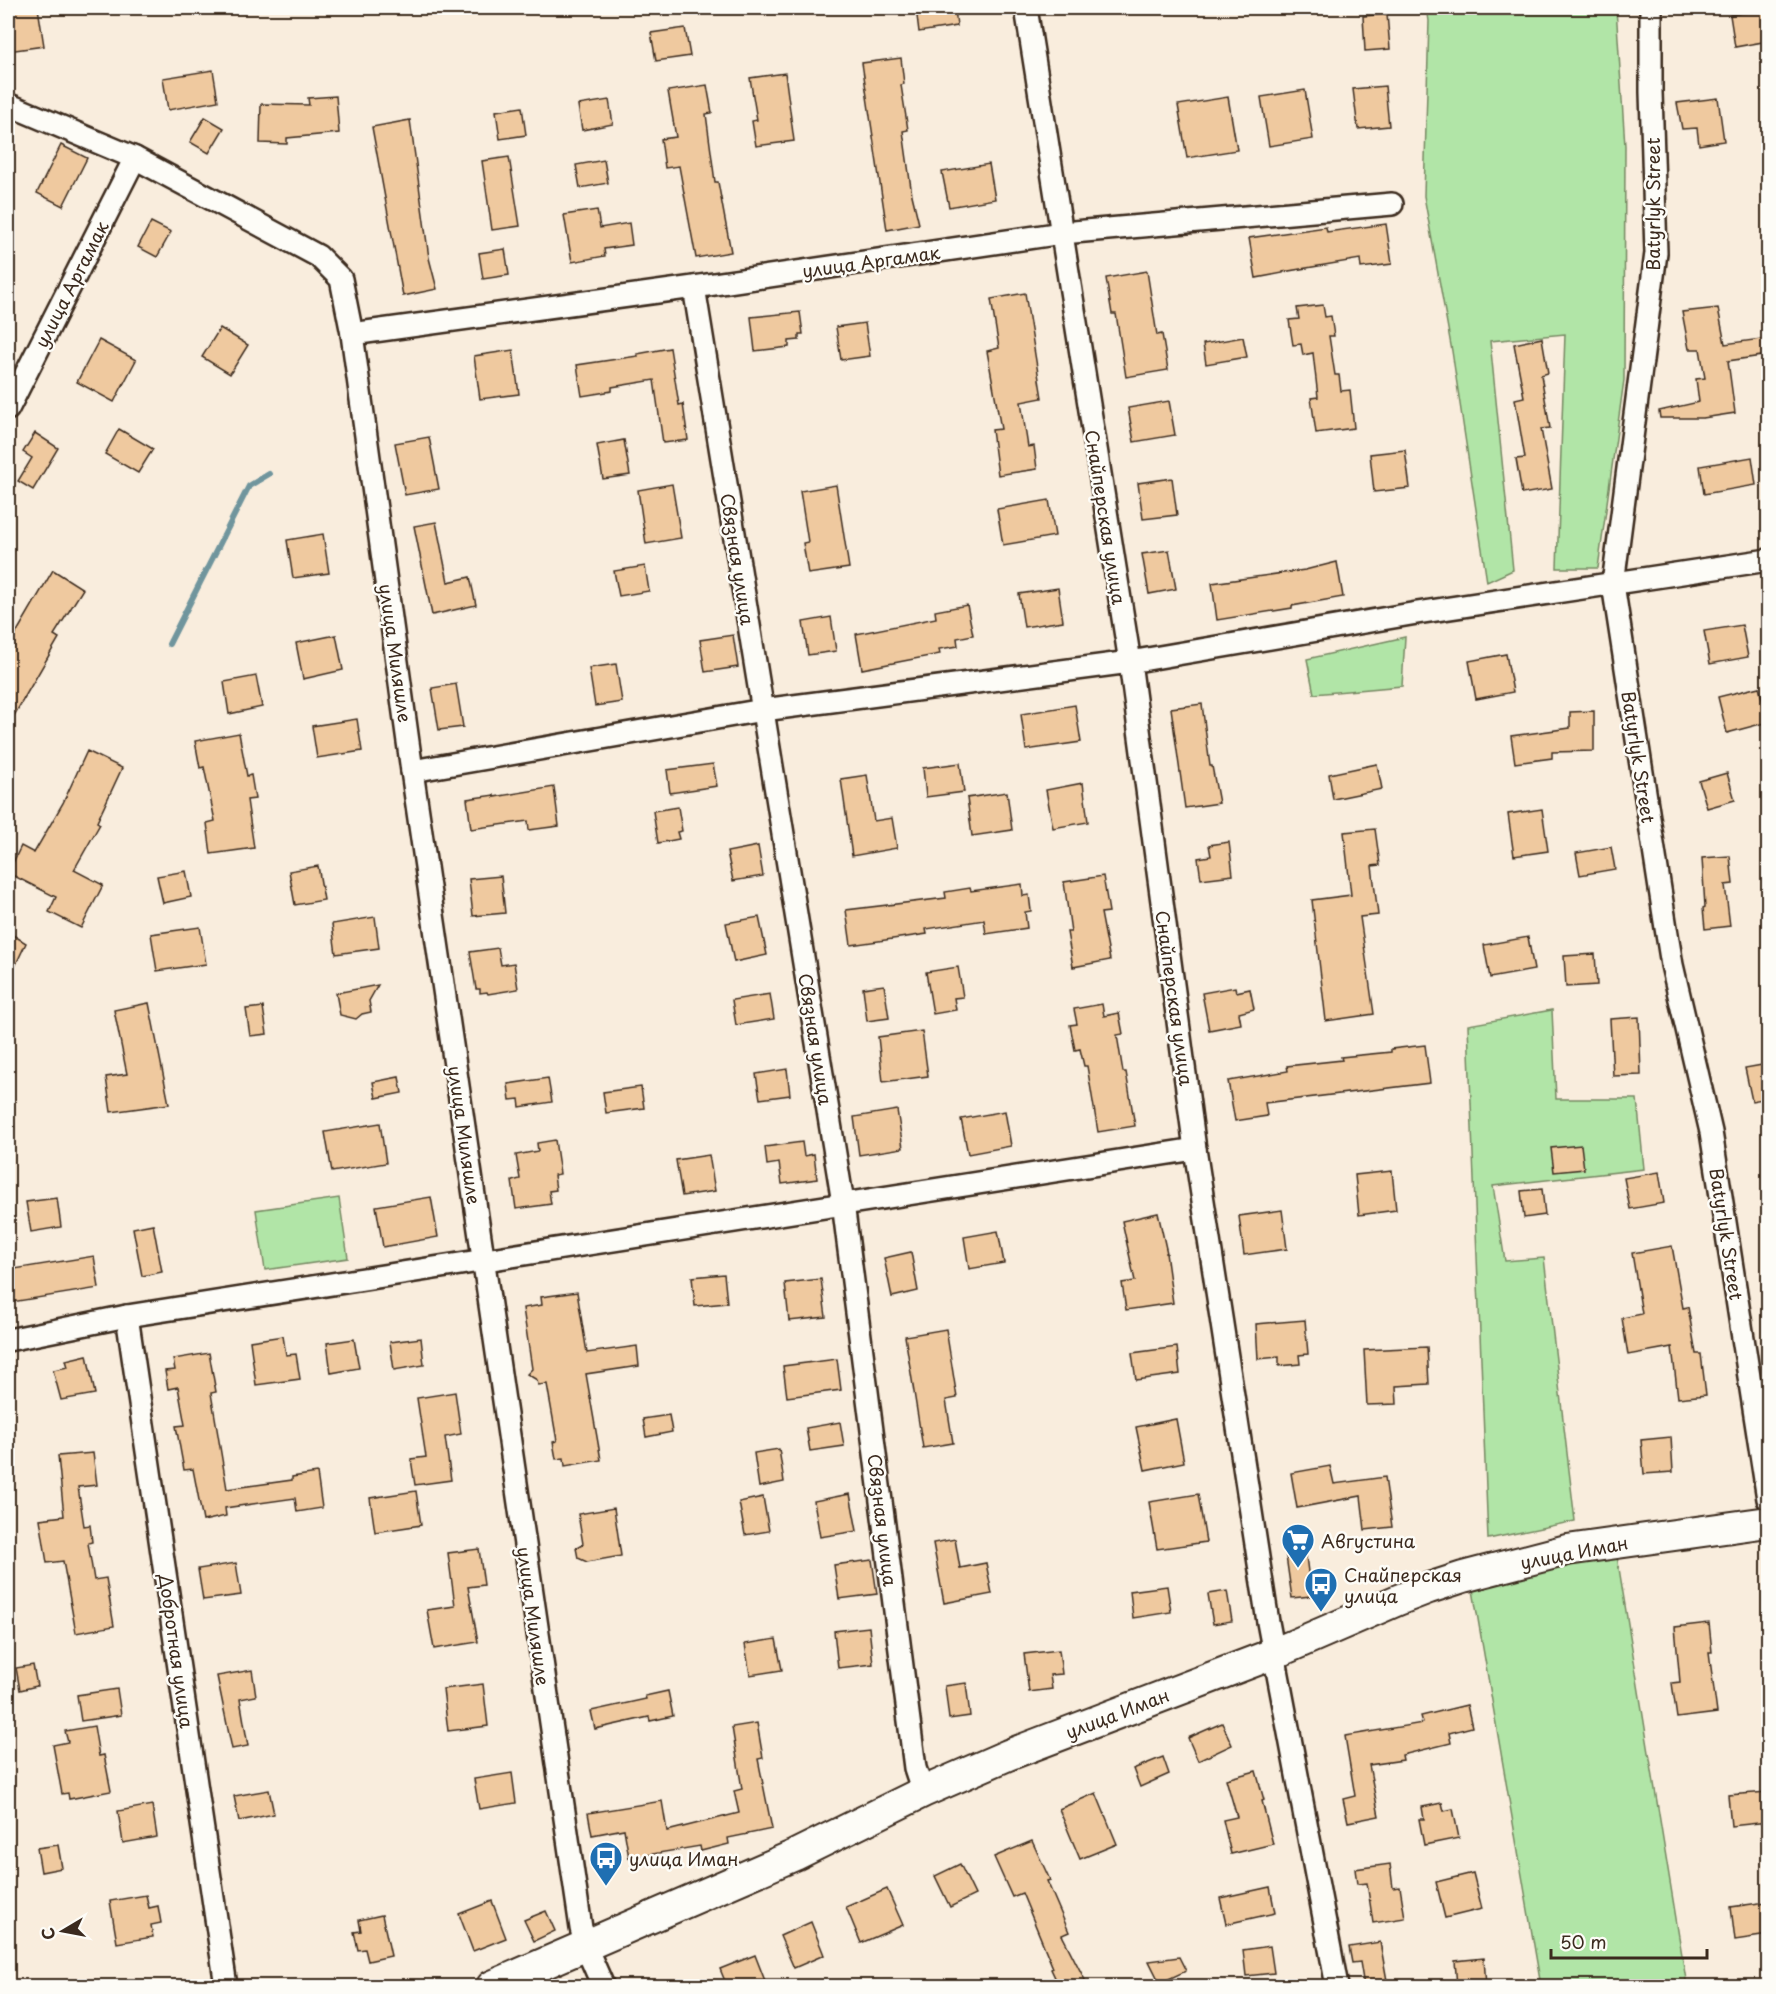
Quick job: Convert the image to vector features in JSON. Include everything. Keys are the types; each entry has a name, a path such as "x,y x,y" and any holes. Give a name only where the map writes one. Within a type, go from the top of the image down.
{"street":[{"name":"Снайперская улица","path":"1026,8 1130,662 1195,1149 1274,1654 1337,1986"},
{"name":"Batyrlyk Street","path":"1651,8 1656,253 1613,584 1668,937 1711,1132 1768,1499"},
{"path":"12,106 135,158"},
{"name":"улица Аргамак","path":"8,409 135,158"},
{"name":"улица Миляшле","path":"135,158 318,256 341,279 352,334 412,771 557,1770 585,1945 603,1986"},
{"name":"улица Аргамак","path":"352,334 1062,233 1392,204"},
{"name":"Связная улица","path":"694,287 843,1203 915,1768 922,1792"},
{"path":"412,771 763,710 1130,662 1417,612 1768,560"},
{"path":"8,1340 127,1316 1195,1149"},
{"name":"Добротная улица","path":"127,1316 226,1986"},
{"name":"улица Иман","path":"492,1986 795,1855 922,1792 1008,1755 1274,1654 1398,1600 1470,1575 1567,1550 1768,1522"}],"green space":[{"path":"1427,8 1616,8 1625,146 1624,380 1598,568 1557,568 1565,334 1490,341 1513,570 1487,582 1452,351 1424,196 1429,21"},
{"path":"1405,637 1402,686 1314,694 1307,659"},
{"path":"1552,1010 1556,1099 1637,1099 1644,1169 1493,1186 1505,1261 1544,1258 1575,1521 1488,1539 1468,1025"},
{"path":"339,1198 348,1258 265,1270 256,1210"},
{"path":"1616,1550 1687,1986 1541,1986 1473,1590"}],"building":[{"path":"8,8 38,8 44,46 8,51"},
{"path":"916,8 955,9 957,26 919,32"},
{"path":"1768,9 1768,41 1735,47 1730,15"},
{"path":"1387,14 1390,49 1365,51 1363,16"},
{"path":"685,28 690,56 656,61 651,33"},
{"path":"901,58 904,84 901,85 908,130 903,131 912,195 919,224 887,230 862,63"},
{"path":"213,70 218,101 168,110 163,78"},
{"path":"785,73 794,141 756,146 752,121 757,120 750,78"},
{"path":"707,85 712,113 706,114 715,182 718,182 731,252 696,258 679,166 665,168 661,139 676,137 668,91"},
{"path":"1385,86 1389,126 1358,129 1353,89"},
{"path":"1305,90 1313,139 1269,146 1261,97"},
{"path":"336,96 339,133 287,138 287,144 260,143 261,104 309,105 308,98"},
{"path":"1228,97 1237,150 1187,158 1178,105"},
{"path":"1718,98 1724,141 1699,145 1697,128 1682,129 1677,103"},
{"path":"609,100 613,124 582,130 578,105"},
{"path":"522,107 526,135 500,139 496,111"},
{"path":"205,117 224,128 209,153 190,142"},
{"path":"410,120 429,258 437,289 403,296 372,127"},
{"path":"61,145 87,158 63,206 37,193"},
{"path":"509,157 520,226 492,230 482,161"},
{"path":"604,160 608,183 580,188 576,165"},
{"path":"989,164 995,199 949,207 942,172"},
{"path":"597,210 600,228 629,223 632,245 604,249 605,256 572,262 564,215"},
{"path":"151,222 171,232 157,257 138,247"},
{"path":"1386,224 1392,264 1361,268 1360,259 1256,278 1249,238 1326,227 1327,232"},
{"path":"505,249 509,275 483,279 479,253"},
{"path":"1147,271 1157,335 1162,334 1168,370 1126,377 1116,314 1112,314 1106,278"},
{"path":"1025,293 1042,398 1021,402 1028,447 1034,446 1037,469 998,475 992,430 1001,429 987,351 999,348 991,299"},
{"path":"1323,305 1325,317 1331,316 1334,336 1329,336 1335,375 1339,375 1341,391 1350,390 1354,428 1316,433 1311,398 1318,397 1313,353 1303,355 1301,344 1293,345 1289,320 1299,319 1297,308"},
{"path":"1718,308 1725,344 1768,338 1768,355 1728,361 1735,413 1703,418 1660,418 1659,411 1699,402 1696,379 1705,378 1700,349 1689,349 1682,312"},
{"path":"800,312 803,334 799,334 799,340 789,341 789,347 755,351 751,317"},
{"path":"865,323 870,356 841,360 836,327"},
{"path":"220,328 248,345 230,374 202,357"},
{"path":"1243,337 1247,357 1206,364 1203,344"},
{"path":"1542,338 1548,373 1541,375 1550,428 1541,429 1552,489 1522,494 1516,459 1525,458 1515,399 1524,397 1514,344"},
{"path":"99,340 136,360 114,402 77,382"},
{"path":"670,348 679,405 683,404 688,440 663,443 654,380 612,387 612,391 582,396 577,365 638,356 637,354"},
{"path":"513,350 519,394 480,399 474,356"},
{"path":"1169,401 1175,435 1134,442 1128,408"},
{"path":"119,429 153,449 138,473 105,454"},
{"path":"35,433 58,448 33,490 18,481 32,458 23,452"},
{"path":"429,437 439,489 405,495 395,443"},
{"path":"624,440 630,475 603,479 597,445"},
{"path":"1405,450 1410,488 1374,492 1370,454"},
{"path":"1752,457 1756,485 1704,494 1700,466"},
{"path":"1172,478 1177,515 1143,519 1138,483"},
{"path":"672,484 681,538 646,544 638,490"},
{"path":"836,485 849,568 808,574 803,543 808,542 800,491"},
{"path":"1049,500 1055,536 1003,545 997,509"},
{"path":"436,522 448,582 470,577 476,605 432,615 414,526"},
{"path":"323,534 329,573 293,578 287,540"},
{"path":"1169,550 1176,589 1149,594 1142,554"},
{"path":"1337,562 1343,597 1217,620 1212,583 1305,570"},
{"path":"645,566 649,591 619,596 614,571"},
{"path":"53,570 83,589 54,635 59,638 8,726 8,647"},
{"path":"1058,588 1063,621 1024,627 1019,594"},
{"path":"967,605 973,635 957,638 958,646 939,649 940,654 862,669 856,634 936,618 935,611"},
{"path":"831,617 836,651 808,655 803,622"},
{"path":"1742,625 1748,657 1710,664 1704,631"},
{"path":"336,635 343,670 303,679 296,643"},
{"path":"733,635 738,667 705,672 700,640"},
{"path":"1506,654 1513,692 1476,699 1469,661"},
{"path":"616,664 622,702 595,706 589,668"},
{"path":"256,676 262,707 229,714 224,682"},
{"path":"456,684 463,727 439,730 432,688"},
{"path":"1759,687 1768,722 1727,733 1718,697"},
{"path":"1202,704 1210,766 1212,766 1219,803 1185,808 1171,708"},
{"path":"1075,705 1081,742 1026,750 1021,714"},
{"path":"1594,711 1594,751 1552,752 1552,758 1515,763 1511,736 1570,728 1570,712"},
{"path":"357,719 362,751 317,758 312,726"},
{"path":"239,733 247,776 251,775 255,799 247,800 254,848 211,854 207,823 215,821 204,767 200,768 195,741"},
{"path":"87,751 122,768 97,822 100,824 74,870 103,885 81,928 49,912 56,897 8,873 21,846 34,853 63,803"},
{"path":"960,763 964,792 926,797 923,768"},
{"path":"713,764 717,786 670,793 667,770"},
{"path":"1377,764 1382,789 1333,799 1329,774"},
{"path":"1727,773 1735,800 1707,808 1699,781"},
{"path":"867,775 874,821 892,818 897,848 852,856 841,779"},
{"path":"1083,783 1088,822 1053,828 1046,790"},
{"path":"554,787 559,826 529,830 528,821 471,829 467,799"},
{"path":"1007,792 1012,830 972,836 967,798"},
{"path":"678,807 682,831 677,832 679,839 658,843 653,811"},
{"path":"1542,809 1548,851 1514,856 1508,814"},
{"path":"1375,829 1380,865 1372,866 1378,915 1360,917 1374,1014 1326,1021 1312,900 1351,895 1344,832"},
{"path":"1229,842 1233,875 1201,879 1198,858 1211,856 1209,845"},
{"path":"758,846 763,876 733,881 727,852"},
{"path":"1611,847 1615,869 1580,875 1576,853"},
{"path":"1730,856 1733,884 1725,885 1730,926 1705,929 1702,858"},
{"path":"318,866 324,900 295,905 289,871"},
{"path":"186,871 191,897 163,903 157,876"},
{"path":"501,876 505,913 473,916 469,879"},
{"path":"1103,876 1109,912 1101,913 1110,960 1073,967 1067,932 1071,932 1064,882"},
{"path":"1022,884 1023,896 1029,895 1031,911 1025,912 1027,928 986,934 984,920 926,929 927,934 851,945 846,910 946,898 945,892 970,888 971,891"},
{"path":"375,917 379,948 336,954 332,924"},
{"path":"759,917 767,955 734,962 726,923"},
{"path":"200,927 206,964 157,971 151,934"},
{"path":"8,932 26,943 8,981"},
{"path":"1528,937 1534,970 1490,978 1484,945"},
{"path":"498,948 501,965 514,963 518,989 488,994 487,992 480,993 480,989 476,989 470,952"},
{"path":"1595,954 1597,985 1566,987 1564,956"},
{"path":"958,967 963,997 954,998 956,1010 933,1014 926,972"},
{"path":"378,985 369,1001 371,1012 362,1014 356,1019 340,1015 336,993"},
{"path":"884,985 889,1018 867,1021 863,988"},
{"path":"1235,987 1236,992 1250,989 1254,1009 1239,1013 1241,1024 1209,1030 1202,993"},
{"path":"770,994 774,1019 736,1025 732,1000"},
{"path":"149,1003 169,1104 111,1112 106,1077 127,1074 114,1010"},
{"path":"1102,1004 1104,1016 1119,1013 1123,1034 1117,1035 1135,1126 1098,1132 1087,1066 1084,1066 1080,1049 1075,1050 1070,1025 1077,1024 1074,1009"},
{"path":"263,1007 267,1034 250,1036 246,1009"},
{"path":"1639,1017 1641,1075 1613,1076 1610,1019"},
{"path":"922,1031 928,1076 883,1082 878,1037"},
{"path":"1425,1045 1430,1083 1265,1103 1267,1116 1235,1121 1228,1081 1288,1071 1287,1066 1342,1060 1341,1057 1391,1052 1391,1049"},
{"path":"1768,1064 1768,1098 1752,1101 1745,1068"},
{"path":"787,1069 790,1095 760,1099 756,1074"},
{"path":"399,1077 402,1093 376,1098 373,1082"},
{"path":"548,1078 552,1102 520,1107 519,1099 510,1100 508,1084"},
{"path":"641,1087 644,1108 606,1113 603,1092"},
{"path":"897,1110 903,1148 859,1155 854,1117"},
{"path":"1005,1111 1011,1146 968,1154 961,1119"},
{"path":"380,1123 386,1163 332,1172 325,1132"},
{"path":"555,1140 560,1174 554,1175 556,1190 549,1191 551,1204 516,1209 512,1181 520,1179 516,1155 538,1151 537,1143"},
{"path":"802,1142 804,1156 814,1154 817,1179 782,1184 779,1163 767,1165 765,1147"},
{"path":"1581,1145 1584,1169 1554,1172 1551,1148"},
{"path":"709,1155 715,1191 682,1196 676,1160"},
{"path":"1392,1171 1396,1210 1359,1215 1355,1175"},
{"path":"1659,1172 1664,1203 1630,1209 1624,1178"},
{"path":"1542,1189 1545,1215 1524,1218 1521,1191"},
{"path":"431,1197 438,1237 383,1247 376,1206"},
{"path":"57,1198 61,1227 31,1232 26,1202"},
{"path":"1282,1210 1287,1249 1244,1255 1239,1216"},
{"path":"1158,1213 1167,1253 1173,1303 1126,1310 1122,1283 1135,1281 1122,1221"},
{"path":"153,1224 162,1272 142,1276 133,1228"},
{"path":"998,1231 1004,1263 969,1269 964,1237"},
{"path":"1672,1246 1683,1308 1688,1307 1696,1354 1701,1354 1706,1395 1678,1398 1672,1347 1628,1355 1622,1318 1642,1314 1632,1253"},
{"path":"911,1252 918,1291 892,1297 884,1258"},
{"path":"94,1256 99,1288 12,1302 8,1270"},
{"path":"724,1274 727,1303 695,1306 692,1277"},
{"path":"821,1279 826,1317 789,1321 785,1283"},
{"path":"577,1292 587,1353 637,1346 639,1366 586,1374 601,1460 565,1466 564,1458 556,1459 553,1442 557,1441 547,1384 538,1385 537,1380 527,1374 532,1369 523,1308 542,1305 541,1297"},
{"path":"1305,1320 1308,1354 1299,1355 1300,1364 1279,1366 1279,1357 1258,1359 1256,1324"},
{"path":"946,1329 957,1398 946,1400 953,1443 923,1448 905,1336"},
{"path":"283,1336 286,1355 296,1354 300,1379 256,1385 250,1341"},
{"path":"421,1338 424,1365 394,1370 390,1342"},
{"path":"354,1339 359,1368 331,1373 327,1343"},
{"path":"1177,1347 1180,1374 1136,1380 1132,1353"},
{"path":"1427,1347 1429,1384 1396,1386 1397,1404 1367,1405 1364,1350"},
{"path":"209,1353 216,1392 211,1393 227,1489 292,1480 292,1477 317,1473 322,1508 297,1512 295,1498 225,1508 226,1516 203,1521 193,1469 184,1470 176,1426 185,1425 178,1387 168,1389 165,1371 175,1370 173,1359"},
{"path":"87,1355 95,1394 61,1400 53,1370 68,1367 66,1360"},
{"path":"837,1359 841,1390 787,1397 783,1366"},
{"path":"455,1392 461,1434 445,1437 451,1480 415,1485 411,1459 426,1457 417,1398"},
{"path":"669,1415 672,1432 646,1437 643,1419"},
{"path":"1176,1419 1184,1462 1145,1470 1136,1427"},
{"path":"840,1422 844,1446 810,1451 806,1428"},
{"path":"1671,1437 1673,1472 1644,1474 1641,1440"},
{"path":"779,1449 784,1482 759,1487 754,1453"},
{"path":"93,1453 97,1485 78,1487 84,1526 90,1525 92,1542 88,1543 94,1580 106,1578 114,1626 76,1633 63,1561 47,1563 40,1519 64,1516 58,1456"},
{"path":"1330,1466 1334,1484 1385,1477 1392,1527 1365,1530 1361,1496 1297,1508 1291,1473"},
{"path":"416,1491 421,1525 375,1532 370,1498"},
{"path":"850,1494 857,1531 820,1537 814,1501"},
{"path":"1198,1494 1206,1542 1157,1549 1149,1502"},
{"path":"763,1497 769,1531 745,1535 739,1502"},
{"path":"614,1508 621,1556 587,1562 578,1558 576,1548 583,1544 578,1514"},
{"path":"955,1539 960,1568 986,1563 992,1594 944,1603 933,1543"},
{"path":"1304,1540 1311,1596 1292,1598 1284,1542"},
{"path":"479,1549 484,1585 468,1587 478,1642 434,1649 427,1610 455,1606 448,1553"},
{"path":"872,1560 877,1594 839,1599 834,1565"},
{"path":"236,1563 241,1595 203,1600 198,1569"},
{"path":"1167,1586 1171,1612 1133,1618 1130,1591"},
{"path":"1227,1591 1232,1621 1213,1624 1208,1594"},
{"path":"1709,1623 1712,1652 1709,1652 1717,1713 1677,1718 1672,1683 1680,1682 1675,1627"},
{"path":"869,1627 873,1664 838,1668 834,1631"},
{"path":"776,1639 782,1670 750,1675 745,1644"},
{"path":"1059,1650 1062,1674 1050,1675 1052,1689 1029,1692 1024,1654"},
{"path":"33,1665 37,1686 20,1690 16,1668"},
{"path":"252,1670 256,1696 240,1699 248,1746 232,1749 217,1676"},
{"path":"966,1683 970,1716 949,1719 945,1686"},
{"path":"483,1684 488,1726 448,1731 443,1689"},
{"path":"117,1689 121,1715 81,1721 77,1695"},
{"path":"668,1691 673,1716 650,1721 649,1717 595,1729 591,1711 646,1699 645,1696"},
{"path":"1467,1705 1472,1727 1449,1733 1451,1743 1402,1755 1403,1760 1369,1765 1379,1816 1348,1822 1343,1799 1355,1796 1345,1736 1423,1723 1421,1716"},
{"path":"757,1723 763,1758 758,1759 772,1829 728,1838 729,1844 701,1851 700,1846 629,1858 624,1829 592,1835 588,1813 662,1801 667,1831 739,1813 734,1791 742,1789 732,1727"},
{"path":"1222,1723 1232,1745 1198,1761 1188,1738"},
{"path":"94,1726 99,1756 104,1755 111,1791 69,1799 68,1793 62,1794 53,1745 68,1742 65,1731"},
{"path":"1163,1757 1169,1774 1140,1787 1133,1769"},
{"path":"1256,1771 1273,1844 1231,1854 1223,1820 1237,1817 1226,1779"},
{"path":"512,1773 516,1803 479,1809 474,1779"},
{"path":"269,1790 274,1814 239,1821 234,1796"},
{"path":"1768,1792 1768,1822 1731,1826 1728,1795"},
{"path":"1096,1793 1117,1844 1080,1859 1059,1809"},
{"path":"1442,1803 1444,1811 1453,1809 1459,1838 1424,1845 1419,1819 1424,1819 1422,1807"},
{"path":"152,1805 157,1837 123,1843 118,1811"},
{"path":"1032,1841 1050,1880 1047,1881 1069,1932 1062,1935 1088,1986 1059,1986 1022,1893 1012,1897 994,1857"},
{"path":"58,1845 62,1868 41,1872 37,1848"},
{"path":"960,1864 975,1895 950,1907 935,1876"},
{"path":"1390,1864 1393,1888 1400,1887 1405,1918 1373,1923 1367,1883 1357,1884 1355,1869"},
{"path":"1473,1873 1482,1909 1445,1918 1436,1882"},
{"path":"1270,1887 1275,1913 1226,1924 1220,1898"},
{"path":"887,1889 903,1925 861,1943 846,1907"},
{"path":"146,1895 149,1908 158,1906 161,1923 151,1925 153,1937 117,1943 110,1901"},
{"path":"492,1901 506,1938 473,1951 459,1914"},
{"path":"1766,1902 1768,1935 1735,1940 1731,1907"},
{"path":"546,1911 555,1931 534,1941 524,1920"},
{"path":"382,1915 391,1956 368,1961 365,1949 358,1950 354,1932 361,1931 359,1920"},
{"path":"811,1922 824,1955 794,1968 780,1936"},
{"path":"1380,1942 1388,1986 1364,1986 1360,1962 1352,1963 1349,1947"},
{"path":"1270,1946 1274,1973 1246,1976 1243,1950"},
{"path":"755,1955 767,1986 727,1986 720,1969"},
{"path":"1179,1957 1186,1971 1160,1983 1149,1961"},
{"path":"1484,1958 1486,1986 1457,1986 1455,1961"}],"waterway":[{"path":"169,644 249,486 269,474"}],"place":[{"name":"Августина","path":"1298,1569"},
{"name":"Снайперская улица","path":"1321,1613"},
{"name":"улица Иман","path":"606,1887"}]}
